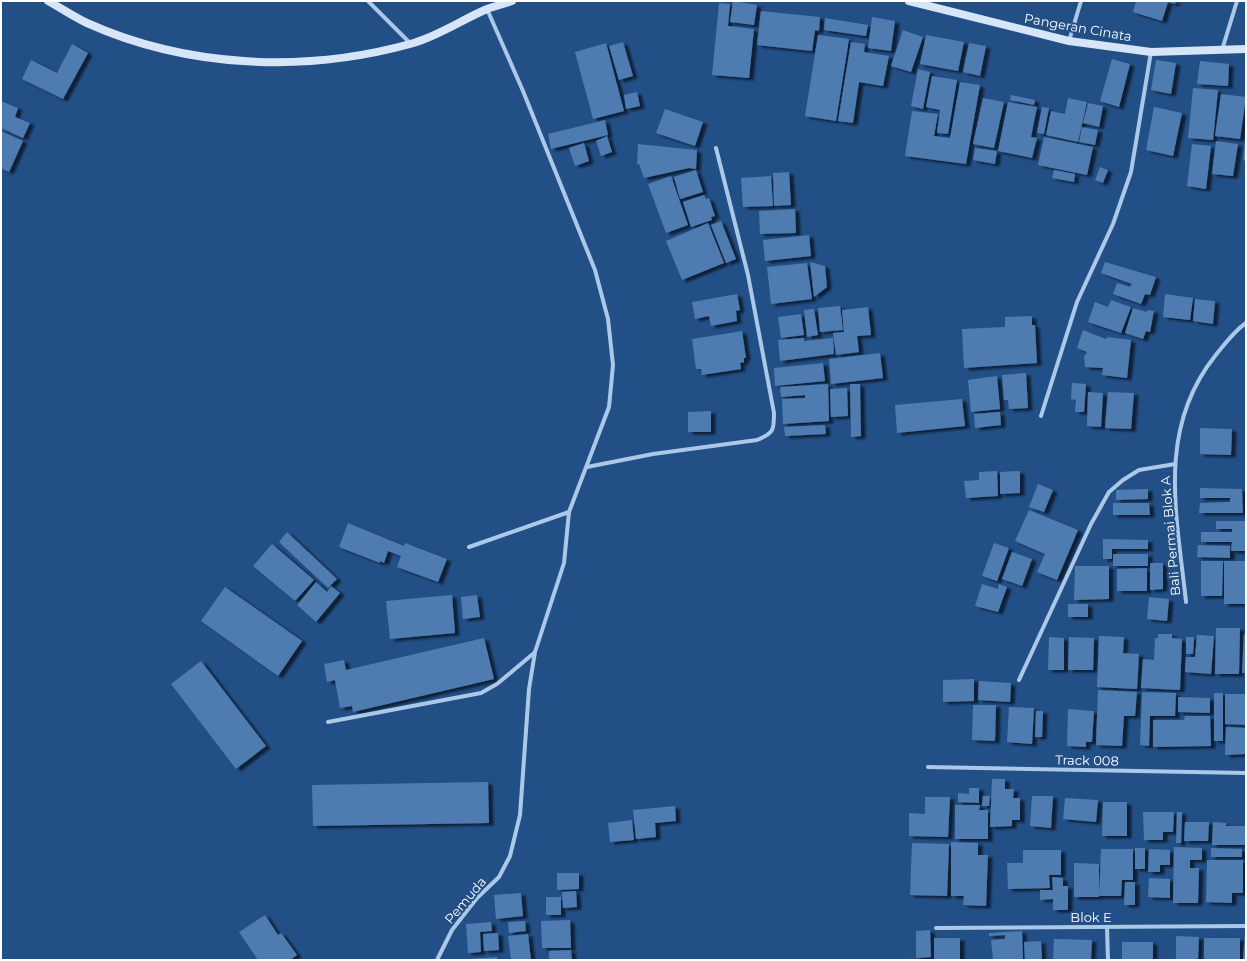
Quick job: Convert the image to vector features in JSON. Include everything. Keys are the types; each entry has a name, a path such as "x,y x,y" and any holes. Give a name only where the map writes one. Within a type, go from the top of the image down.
{"street":[{"path":"48,1 87,23 139,42 189,54 240,61 317,61 358,56 411,44 487,9 512,1"},
{"path":"368,1 411,44"},
{"name":"Pangeran Cinata","path":"909,1 1069,41 1151,52 1222,51 1246,49"},
{"path":"1069,41 1082,1"},
{"path":"1222,51 1237,1"},
{"name":"Pemuda","path":"437,960 452,930 462,915 499,877 510,856 520,815 529,689 535,652 564,563 569,512 609,407 613,365 608,319 595,270 523,91 487,9"},
{"path":"1041,416 1077,302 1113,224 1127,183 1136,147 1151,52"},
{"path":"587,466 652,454 758,440 769,435 773,430 774,413 748,275 716,148"},
{"name":"Bali Permai Blok A","path":"1186,602 1174,491 1178,434 1185,409 1205,369 1234,332 1246,323"},
{"path":"1018,680 1091,524 1109,492 1123,480 1139,470 1175,464"},
{"path":"469,546 569,512"},
{"path":"328,722 481,693 497,684 535,652"},
{"name":"Track 008","path":"928,767 1246,773"},
{"name":"Blok E","path":"936,928 1246,926"},
{"path":"1107,927 1108,960"}],"building":[{"path":"733,1 757,5 754,25 730,22"},
{"path":"1136,1 1176,1 1175,4 1168,2 1162,21 1133,12"},
{"path":"719,3 730,4 728,26 754,29 749,78 712,75"},
{"path":"761,11 820,17 819,31 815,30 812,51 757,45"},
{"path":"872,17 895,21 891,51 868,48"},
{"path":"825,18 868,25 866,36 824,30"},
{"path":"903,30 923,37 911,72 891,66"},
{"path":"818,35 849,39 836,121 805,116"},
{"path":"926,35 964,42 958,71 920,64"},
{"path":"623,42 633,76 619,80 609,46"},
{"path":"851,42 865,44 864,52 889,56 883,86 859,82 853,123 838,121"},
{"path":"606,43 624,111 593,119 575,52"},
{"path":"969,43 986,46 980,76 963,72"},
{"path":"72,44 88,53 63,99 22,79 31,60 57,73"},
{"path":"1112,59 1130,64 1119,107 1100,101"},
{"path":"1156,60 1176,63 1171,94 1151,90"},
{"path":"1200,61 1229,64 1228,86 1197,84"},
{"path":"918,69 930,72 923,109 911,106"},
{"path":"932,76 957,80 948,134 937,133 940,110 926,107"},
{"path":"960,82 980,85 966,164 905,156 912,111 938,114 934,136 950,138"},
{"path":"1193,88 1218,90 1213,140 1188,138"},
{"path":"637,92 640,106 626,109 624,95"},
{"path":"1221,94 1246,97 1240,139 1215,136"},
{"path":"1011,95 1035,100 1034,105 1010,100"},
{"path":"983,98 1004,102 994,148 973,144"},
{"path":"1068,98 1087,102 1078,142 1046,135 1051,111 1065,114"},
{"path":"1,101 18,108 15,117 30,123 23,138 1,128"},
{"path":"1008,102 1037,107 1031,137 1037,138 1032,158 998,151"},
{"path":"1088,103 1103,106 1099,127 1083,123"},
{"path":"1042,107 1049,108 1044,134 1037,133"},
{"path":"1154,107 1182,113 1173,156 1146,150"},
{"path":"665,109 703,122 695,146 656,133"},
{"path":"605,120 608,135 551,149 548,134"},
{"path":"1082,127 1098,130 1095,145 1079,142"},
{"path":"1,131 23,141 9,172 1,168"},
{"path":"607,136 612,152 601,156 596,141"},
{"path":"1044,137 1093,147 1087,175 1038,165"},
{"path":"1246,139 1246,161 1243,160"},
{"path":"1216,141 1238,144 1233,176 1212,174"},
{"path":"584,143 589,161 575,166 569,148"},
{"path":"638,144 697,150 696,169 689,168 644,178 639,164 637,164"},
{"path":"1192,144 1211,146 1206,189 1187,186"},
{"path":"975,148 997,151 995,164 973,160"},
{"path":"1100,167 1108,170 1103,183 1095,180"},
{"path":"696,170 703,192 680,199 674,177"},
{"path":"1054,170 1075,174 1074,182 1052,178"},
{"path":"789,172 791,205 774,206 773,173"},
{"path":"671,176 688,225 666,233 648,184"},
{"path":"771,176 773,206 743,207 741,178"},
{"path":"704,195 706,199 709,198 715,216 711,217 712,220 691,227 683,202"},
{"path":"795,209 796,233 760,234 759,211"},
{"path":"721,221 736,259 726,263 711,225"},
{"path":"708,223 724,263 682,280 666,241"},
{"path":"809,235 811,256 765,261 763,240"},
{"path":"810,262 825,266 827,287 814,297"},
{"path":"1105,262 1156,277 1150,295 1145,294 1141,304 1113,294 1117,283 1130,287 1132,284 1101,273"},
{"path":"807,263 812,299 771,304 767,267"},
{"path":"737,294 740,310 736,311 737,321 711,326 709,316 695,319 692,302"},
{"path":"1165,294 1193,298 1190,320 1163,317"},
{"path":"1195,299 1215,301 1213,324 1193,321"},
{"path":"1111,300 1131,307 1121,333 1088,322 1095,302 1108,307"},
{"path":"840,306 843,330 820,332 818,308"},
{"path":"868,307 871,335 857,336 859,352 836,355 833,333 844,332 842,310"},
{"path":"1133,308 1147,312 1147,310 1154,311 1150,332 1146,331 1143,339 1125,333"},
{"path":"814,309 818,335 807,337 804,310"},
{"path":"801,314 804,335 781,338 778,317"},
{"path":"1032,316 1032,325 1035,325 1037,363 964,368 962,329 1005,327 1005,317"},
{"path":"1083,330 1106,339 1107,337 1131,340 1127,378 1102,375 1103,368 1085,367 1084,357 1087,352 1077,348"},
{"path":"742,331 746,358 744,358 744,362 740,363 741,369 702,375 701,369 696,369 692,339"},
{"path":"804,338 804,341 833,338 834,354 780,361 778,340"},
{"path":"880,353 883,378 831,384 829,359"},
{"path":"823,363 825,381 775,386 774,368"},
{"path":"1026,373 1028,408 1009,409 1008,400 1004,400 1002,375"},
{"path":"997,376 1000,409 971,412 968,380"},
{"path":"1072,383 1086,384 1084,412 1075,412 1076,400 1071,399"},
{"path":"828,384 829,421 783,424 782,399 805,398 805,395 781,397 780,387"},
{"path":"850,384 860,384 861,436 851,437"},
{"path":"847,388 848,416 831,417 830,389"},
{"path":"1088,392 1103,393 1101,427 1087,426"},
{"path":"1108,392 1134,393 1131,429 1105,428"},
{"path":"962,399 965,426 897,433 895,405"},
{"path":"711,411 711,432 688,432 688,412"},
{"path":"1000,412 1001,425 975,428 974,414"},
{"path":"825,425 826,434 785,436 784,427"},
{"path":"1200,428 1232,429 1231,455 1200,454"},
{"path":"997,471 998,496 966,498 964,481 979,480 979,472"},
{"path":"1020,471 1020,493 1000,494 1000,472"},
{"path":"1038,484 1053,490 1044,512 1029,507"},
{"path":"1200,488 1242,489 1243,513 1199,513 1200,503 1230,502 1230,498 1200,498"},
{"path":"1148,489 1148,499 1116,500 1116,490"},
{"path":"1113,503 1149,503 1150,515 1113,515"},
{"path":"1029,510 1078,530 1057,580 1037,572 1045,554 1015,541"},
{"path":"1216,521 1246,521 1246,551 1231,551 1232,542 1201,542 1201,532 1232,532 1232,529 1216,529"},
{"path":"348,523 404,546 405,543 447,559 438,582 397,567 401,556 388,551 384,563 380,561 380,563 339,547"},
{"path":"287,532 337,579 328,588 279,542"},
{"path":"1103,539 1148,540 1148,549 1112,549 1112,559 1103,559"},
{"path":"994,543 1009,548 997,581 982,576"},
{"path":"272,544 314,580 295,601 253,566"},
{"path":"1198,545 1230,546 1230,558 1197,557"},
{"path":"1012,552 1032,559 1022,586 1002,579"},
{"path":"1113,554 1148,554 1148,566 1113,566"},
{"path":"1201,561 1223,561 1222,596 1201,596"},
{"path":"1224,561 1246,561 1246,604 1224,604"},
{"path":"1150,563 1163,563 1163,589 1150,590"},
{"path":"1075,566 1109,566 1109,599 1074,600"},
{"path":"1147,568 1147,591 1117,591 1117,569"},
{"path":"316,582 327,592 331,586 340,593 316,622 297,605"},
{"path":"982,584 998,589 999,584 1007,587 998,612 975,606"},
{"path":"225,587 302,641 278,676 201,621"},
{"path":"452,595 455,633 390,639 386,601"},
{"path":"477,595 480,617 463,619 461,597"},
{"path":"1149,597 1169,599 1167,621 1147,619"},
{"path":"1068,604 1088,604 1088,617 1068,617"},
{"path":"1216,628 1240,628 1239,674 1215,674"},
{"path":"1158,634 1172,634 1172,638 1182,639 1180,690 1141,688 1143,659 1154,660 1155,638 1158,638"},
{"path":"1244,634 1246,634 1246,673 1242,673"},
{"path":"1197,635 1214,636 1211,674 1185,672 1186,657 1195,657"},
{"path":"1099,636 1124,637 1123,653 1139,654 1137,689 1097,687"},
{"path":"1049,637 1064,638 1064,670 1048,670"},
{"path":"1069,637 1094,638 1093,670 1068,670"},
{"path":"1186,637 1194,637 1193,654 1186,654"},
{"path":"484,638 494,679 353,712 352,706 340,708 335,680 327,682 324,664 344,660 346,670"},
{"path":"201,661 266,746 236,769 171,684"},
{"path":"974,679 974,701 943,702 943,680"},
{"path":"979,681 1011,683 1010,702 978,700"},
{"path":"1098,690 1137,692 1135,716 1124,716 1122,746 1096,745"},
{"path":"1142,692 1176,693 1175,716 1150,716 1149,746 1140,745"},
{"path":"1214,693 1223,693 1223,741 1214,741"},
{"path":"1225,694 1246,694 1246,725 1225,724"},
{"path":"1178,697 1210,698 1210,713 1178,712"},
{"path":"973,705 996,705 995,741 972,740"},
{"path":"1009,707 1034,708 1032,744 1007,742"},
{"path":"1068,709 1094,711 1092,742 1086,742 1086,747 1067,746"},
{"path":"1036,711 1043,711 1042,737 1035,737"},
{"path":"1185,716 1210,716 1211,746 1153,747 1153,720 1184,720"},
{"path":"1226,727 1246,728 1246,754 1225,755"},
{"path":"992,779 1005,779 1005,789 1014,789 1013,798 1020,798 1020,820 1012,820 1012,826 990,827"},
{"path":"488,782 489,823 313,826 312,785"},
{"path":"969,788 979,788 979,803 958,802 958,793 969,794"},
{"path":"983,796 990,796 989,806 982,806"},
{"path":"1032,796 1053,796 1051,828 1030,826"},
{"path":"925,797 950,797 948,837 909,836 909,813 925,814"},
{"path":"1065,798 1098,800 1096,822 1063,819"},
{"path":"1103,802 1127,802 1127,836 1102,836"},
{"path":"955,805 980,805 979,810 988,810 988,839 955,839"},
{"path":"675,806 676,821 655,823 656,837 636,839 633,810"},
{"path":"1143,812 1174,812 1173,832 1163,832 1163,840 1144,840"},
{"path":"1177,812 1182,812 1181,843 1176,843"},
{"path":"632,820 634,840 610,842 608,823"},
{"path":"1185,822 1209,822 1208,841 1184,841"},
{"path":"1213,822 1226,823 1226,826 1246,826 1246,845 1212,845"},
{"path":"951,842 978,843 978,855 988,855 986,906 963,905 964,896 951,896"},
{"path":"912,843 949,844 947,896 910,895"},
{"path":"1174,847 1202,848 1202,860 1190,860 1190,868 1199,868 1198,903 1173,903"},
{"path":"1135,848 1145,848 1145,869 1135,869"},
{"path":"1211,848 1242,849 1242,857 1211,857"},
{"path":"1101,849 1133,849 1133,880 1122,880 1121,896 1099,896"},
{"path":"1149,849 1170,850 1170,865 1160,865 1160,872 1148,872"},
{"path":"1023,850 1061,850 1061,875 1049,875 1050,888 1008,889 1007,863 1023,863"},
{"path":"1207,860 1243,860 1243,893 1232,893 1232,903 1206,902"},
{"path":"1074,863 1099,864 1099,897 1074,897"},
{"path":"557,873 579,873 579,889 557,890"},
{"path":"1052,877 1063,878 1063,886 1068,886 1068,910 1053,910 1053,899 1040,900 1040,890 1053,890"},
{"path":"1149,878 1170,879 1170,898 1148,897"},
{"path":"1125,882 1135,882 1135,905 1124,905"},
{"path":"576,891 577,907 563,908 562,892"},
{"path":"521,893 523,916 496,919 494,895"},
{"path":"546,897 561,897 561,915 546,915"},
{"path":"265,915 278,935 281,933 297,955 290,960 258,960 239,932"},
{"path":"570,920 571,948 542,948 541,921"},
{"path":"525,921 526,931 509,933 508,922"},
{"path":"491,922 492,931 480,932 481,952 468,953 466,924"},
{"path":"930,930 931,957 916,958 916,931"},
{"path":"1022,931 1023,960 993,960 991,940 1005,939 1005,935 989,936 989,933"},
{"path":"1245,931 1246,960 1243,960"},
{"path":"498,933 499,950 484,951 483,934"},
{"path":"528,934 531,960 511,960 508,936"},
{"path":"1176,936 1199,937 1198,960 1176,960"},
{"path":"934,938 960,938 960,960 934,960"},
{"path":"1204,938 1240,938 1240,960 1204,960"},
{"path":"1054,939 1092,940 1091,960 1053,960"},
{"path":"1041,941 1042,960 1025,960 1024,942"},
{"path":"1122,942 1153,942 1153,960 1122,960"},
{"path":"571,950 572,960 549,960 549,951"},
{"path":"497,957 497,960 469,960 469,959"}]}
